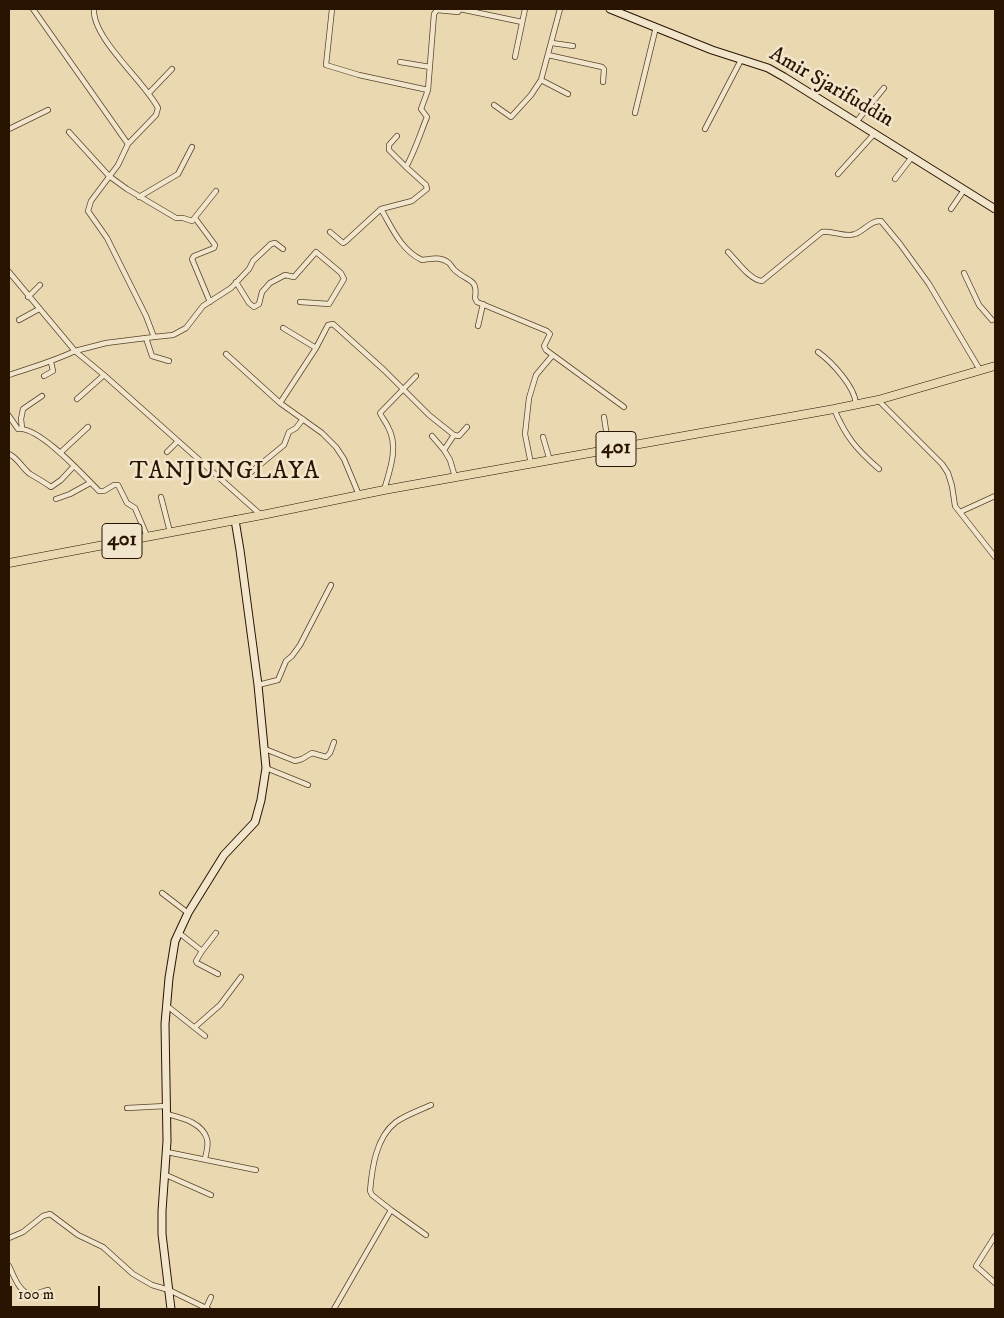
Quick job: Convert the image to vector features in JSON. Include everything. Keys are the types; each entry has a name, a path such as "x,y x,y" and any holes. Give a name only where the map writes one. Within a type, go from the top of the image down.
{"main road":[{"name":"401","path":"9,563 384,490 834,409 878,400 995,366"}],"street":[{"path":"33,9 128,144"},
{"path":"94,9 96,22 100,30 120,59 149,93 156,103 158,111 128,144 123,157 91,201 88,211 107,238 146,316 154,337"},
{"path":"332,9 326,65 359,75 428,90"},
{"path":"406,167 415,151 427,117 421,109 428,90 435,12 437,10 458,12 460,9 522,22"},
{"path":"515,57 524,9"},
{"path":"494,105 511,116 531,95 541,80 560,9"},
{"name":"Amir Sjarifuddin","path":"610,9 712,50 768,68 995,209"},
{"path":"635,113 656,28"},
{"path":"552,43 573,46"},
{"path":"548,55 602,67 604,69 603,82"},
{"path":"705,129 741,60"},
{"path":"400,62 430,67"},
{"path":"149,93 172,69"},
{"path":"541,80 568,94"},
{"path":"856,122 884,88"},
{"path":"9,129 48,110"},
{"path":"69,132 109,176 139,197 176,218 190,221 195,218 216,191"},
{"path":"838,174 875,133"},
{"path":"330,232 343,243 381,209 412,201 427,189 426,185 389,150 389,145 397,136"},
{"path":"139,197 178,174 192,147"},
{"path":"895,178 912,157"},
{"path":"951,209 964,190"},
{"path":"381,209 401,243 420,260 436,258 449,263 456,272 470,279 474,284 476,290 475,300 548,332 550,336 544,347 552,356 624,407"},
{"path":"195,218 216,245 214,248 194,256 192,259 210,302"},
{"path":"728,252 749,274 762,281 822,232 850,235 860,231 874,221 881,221 929,284 980,370"},
{"path":"9,375 21,370 38,367 75,351 92,346 173,335 186,328 203,306 231,288 271,244 275,243 283,249"},
{"path":"236,282 249,304 254,307 259,304 262,292 270,283 285,275 294,277 316,252 341,273 344,279 329,304 300,302"},
{"path":"9,272 75,351 262,515"},
{"path":"964,273 979,305 994,320"},
{"path":"28,297 40,286"},
{"path":"478,326 482,304"},
{"path":"19,320 39,309"},
{"path":"280,403 316,348 328,325 332,324 384,370 429,415 454,435 459,436 467,427"},
{"path":"283,328 316,348"},
{"path":"146,338 152,356 169,361"},
{"path":"818,352 838,371 854,394 856,404"},
{"path":"226,354 280,403 322,433 336,447 344,459 359,495"},
{"path":"531,464 525,434 529,398 536,375 552,356"},
{"path":"44,376 52,370 51,362"},
{"path":"77,400 104,375"},
{"path":"384,490 393,458 393,442 388,426 380,413 416,376"},
{"path":"22,428 20,419 23,409 42,396"},
{"path":"878,400 942,464 952,486 955,506 995,557"},
{"path":"834,409 847,437 879,469"},
{"path":"9,416 17,428 22,428 35,434 60,453 101,492 114,485 118,486 127,503 135,508 146,536"},
{"path":"604,417 609,450"},
{"path":"246,477 285,444 290,432 303,419"},
{"path":"60,453 88,427"},
{"path":"444,450 454,435"},
{"path":"432,436 444,450 453,465 455,477"},
{"path":"543,437 550,461"},
{"path":"167,452 178,440"},
{"path":"9,454 30,473 51,487 61,480 74,466"},
{"path":"56,499 90,483"},
{"path":"960,512 995,496"},
{"path":"161,497 170,532"},
{"path":"171,1309 162,1234 167,1152 165,1032 169,978 178,932 188,913 224,855 255,822 266,768 258,685 235,520"},
{"path":"258,685 278,680 286,662 300,645 331,585"},
{"path":"264,749 289,760 298,760 312,753 326,757 330,753 334,742"},
{"path":"266,768 308,785"},
{"path":"162,894 188,913"},
{"path":"178,932 202,951"},
{"path":"216,933 202,951 197,962 218,974"},
{"path":"195,1027 220,1005 241,978"},
{"path":"166,1005 206,1036"},
{"path":"426,1235 376,1199 370,1191 381,1140 389,1128 398,1121 432,1105"},
{"path":"127,1108 166,1110 199,1127 207,1139 205,1160"},
{"path":"167,1152 256,1170"},
{"path":"166,1175 211,1195"},
{"path":"334,1309 391,1210"},
{"path":"9,1238 23,1232 43,1216 50,1214 78,1235 103,1247 133,1274 152,1285 169,1290 207,1309 211,1297"},
{"path":"995,1236 976,1266 995,1283"},
{"path":"9,1266 20,1286 27,1293 31,1294 48,1290"}],"district":[{"name":"TANJUNGLAYA","path":"225,473"}]}
